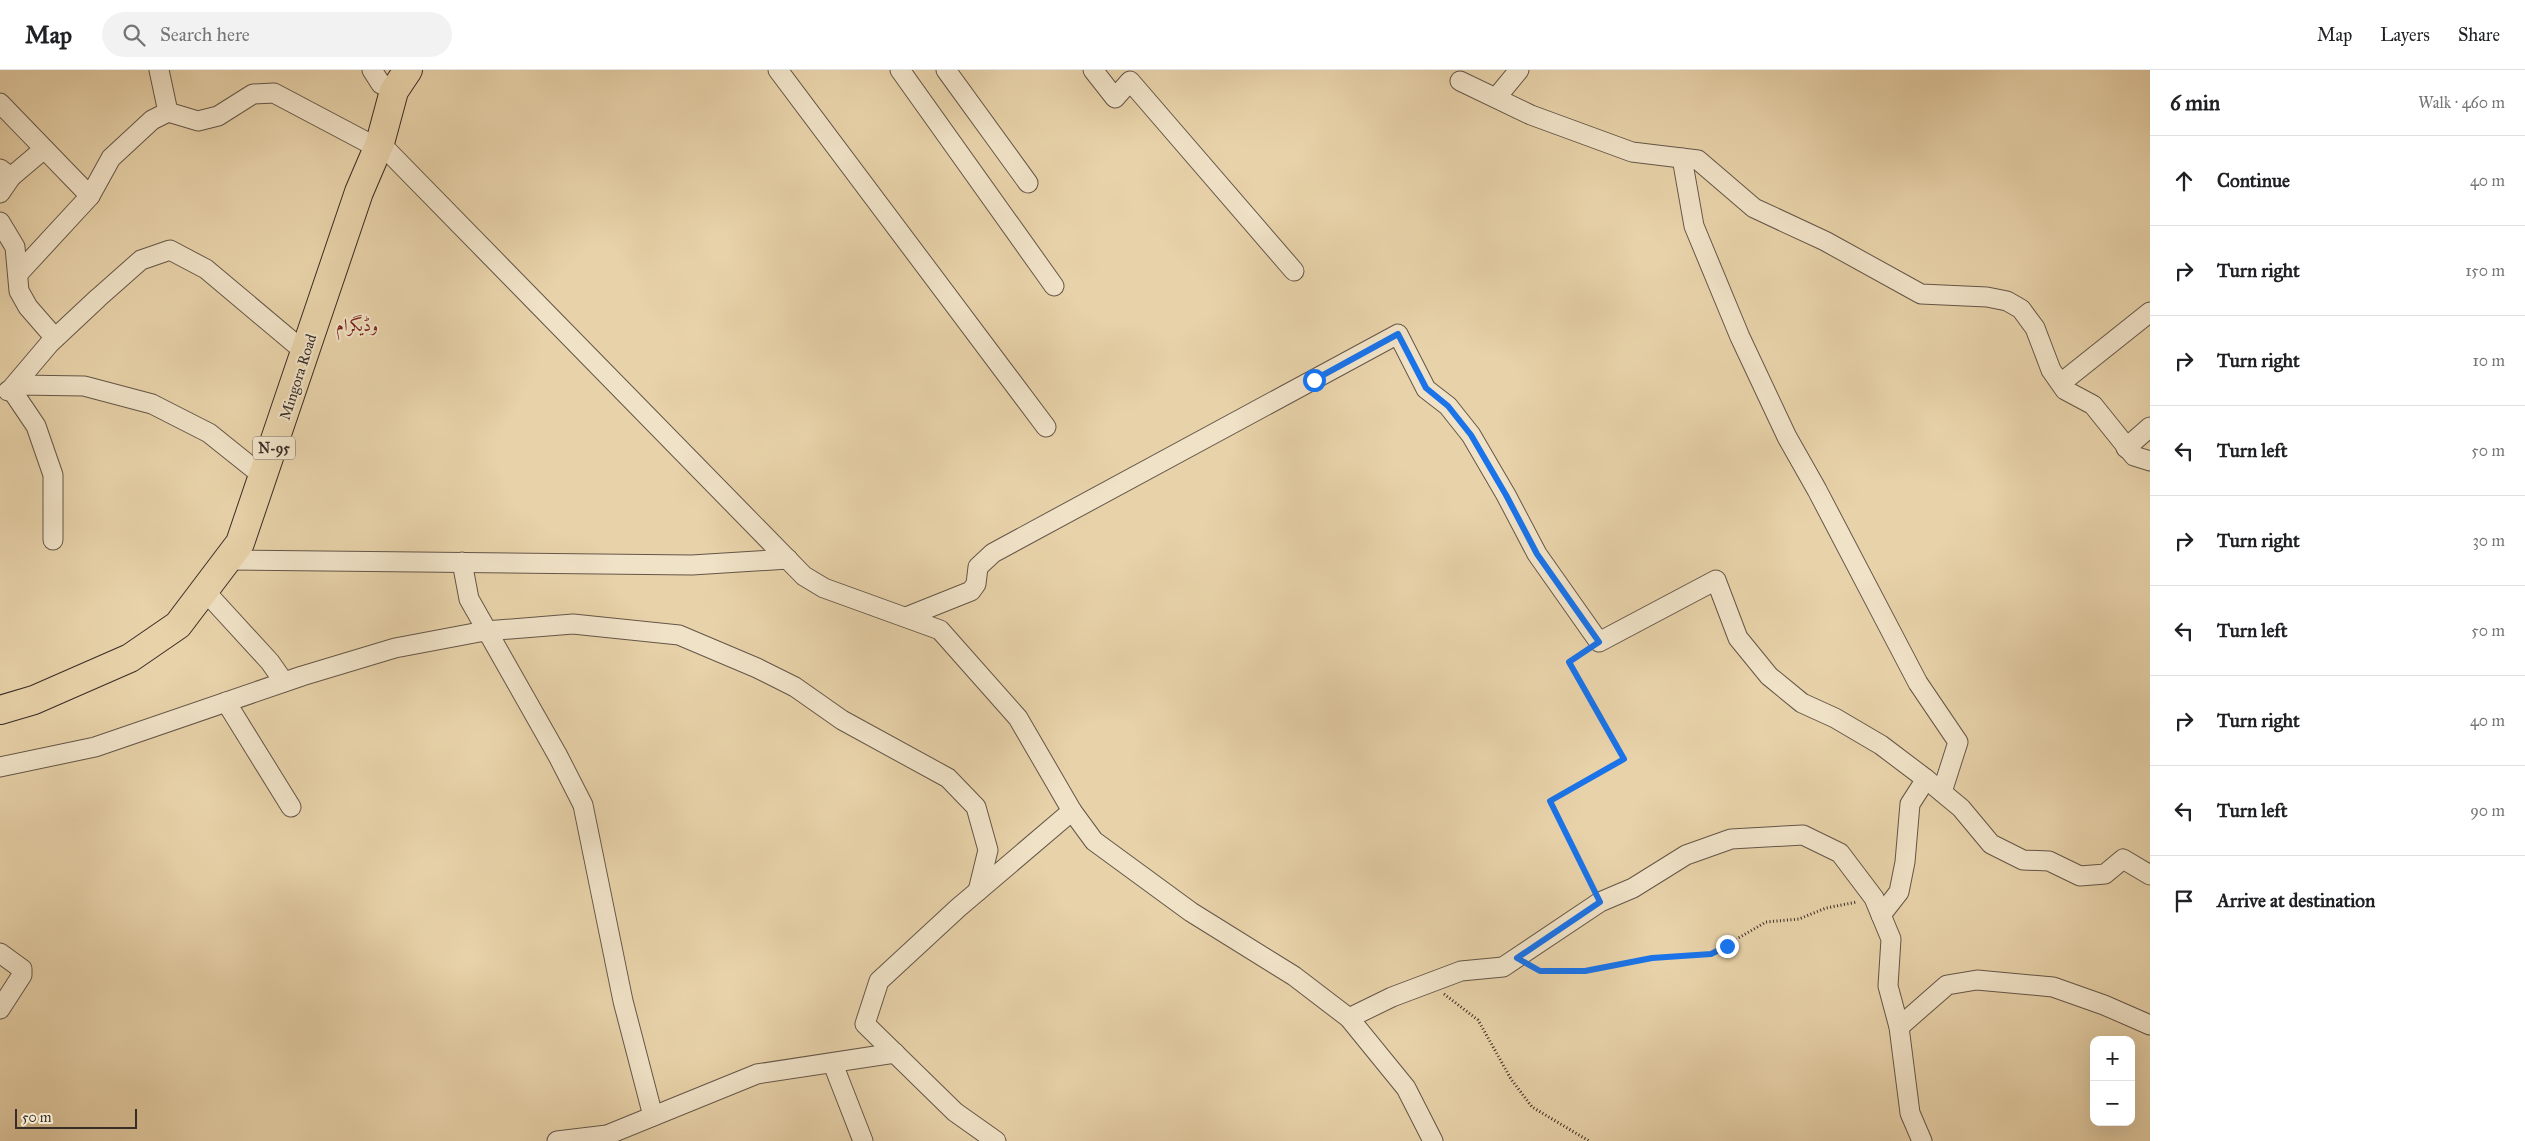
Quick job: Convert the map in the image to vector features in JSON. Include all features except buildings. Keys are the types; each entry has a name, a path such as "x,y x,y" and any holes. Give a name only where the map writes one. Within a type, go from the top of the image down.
{"highway":[{"name":"Mingora Road","path":"0,710 34,700 130,658 178,625 240,543 360,192 379,145 401,80"}],"street":[{"path":"159,70 168,112"},
{"path":"372,70 381,84 401,80"},
{"path":"778,70 1046,427"},
{"path":"900,70 1054,286"},
{"path":"946,70 1028,183"},
{"path":"1093,70 1115,98 1130,81 1294,271"},
{"path":"1496,98 1519,70"},
{"path":"1460,81 1531,115 1632,152 1698,160 1754,208 1825,241 1921,294 1986,297 2007,302 2021,308 2028,315 2035,328 2051,370 2065,390 2093,405 2134,456 2150,461"},
{"path":"18,274 90,196 111,158 152,120 168,112 198,121 218,116 253,94 274,93 379,145 804,576 824,588 940,630 1018,718 1072,811 1094,841 1191,912 1294,976 1349,1018 1406,1088 1433,1141"},
{"path":"0,103 90,196"},
{"path":"0,193 6,173 44,149"},
{"path":"1682,158 1694,226 1740,337 1787,437 1817,490 1918,683 1958,742 1942,792"},
{"path":"0,222 15,247 19,291 28,307 55,338"},
{"path":"5,392 55,338 141,260 170,250 206,269 306,353"},
{"path":"2061,383 2150,312"},
{"path":"906,617 971,591 976,584 978,567 993,552 1398,334 1426,388 1448,406 1471,435 1506,495 1537,554 1599,642 1716,580 1738,638 1769,676 1802,703 1835,718 1880,745 1926,779 1961,808 1992,844 2023,860 2049,861 2080,876 2105,874 2123,858 2150,875"},
{"path":"5,392 19,385 84,386 152,404 209,433 264,477"},
{"path":"5,392 36,426 52,475 52,540"},
{"path":"2126,448 2150,427"},
{"path":"228,560 692,565 788,559"},
{"path":"462,562 469,599 485,631 558,756 583,805 623,1001 653,1116"},
{"path":"204,590 270,662 284,682"},
{"path":"0,767 95,747 284,682 395,648 485,631 573,624 679,635 757,668 796,688 842,720 948,778 976,807 988,850 978,891"},
{"path":"226,702 291,807"},
{"path":"1878,907 1898,892 1905,862 1910,804 1926,779"},
{"path":"996,1141 955,1112 865,1024 879,982 978,891 1072,811"},
{"path":"1349,1018 1392,997 1461,971 1503,967 1600,902 1633,888 1686,855 1731,839 1803,835 1840,853 1878,907 1891,939 1888,986 1899,1027 1910,1113 1922,1141"},
{"path":"0,953 22,969 22,975 0,1008"},
{"path":"1899,1027 1947,985 1977,980 2053,988 2104,1005 2150,1025"},
{"path":"557,1141 607,1135 757,1074 833,1064 895,1053"},
{"path":"833,1064 863,1141"}],"path":[{"path":"1599,642 1569,662 1624,759 1550,801 1600,902"},
{"path":"1517,958 1540,971 1585,971 1652,958 1711,954 1766,922 1799,919 1826,908 1878,907"},
{"path":"1429,983 1478,1020 1511,1079 1532,1107 1589,1141"}],"district":[{"name":"وڈیگرام","path":"357,325"}],"route":[{"path":"1314,380 1398,334 1426,388 1448,406 1471,435 1506,495 1537,554 1599,642 1569,662 1624,759 1550,801 1600,902 1517,958 1540,971 1585,971 1652,958 1711,954 1727,946"}]}
